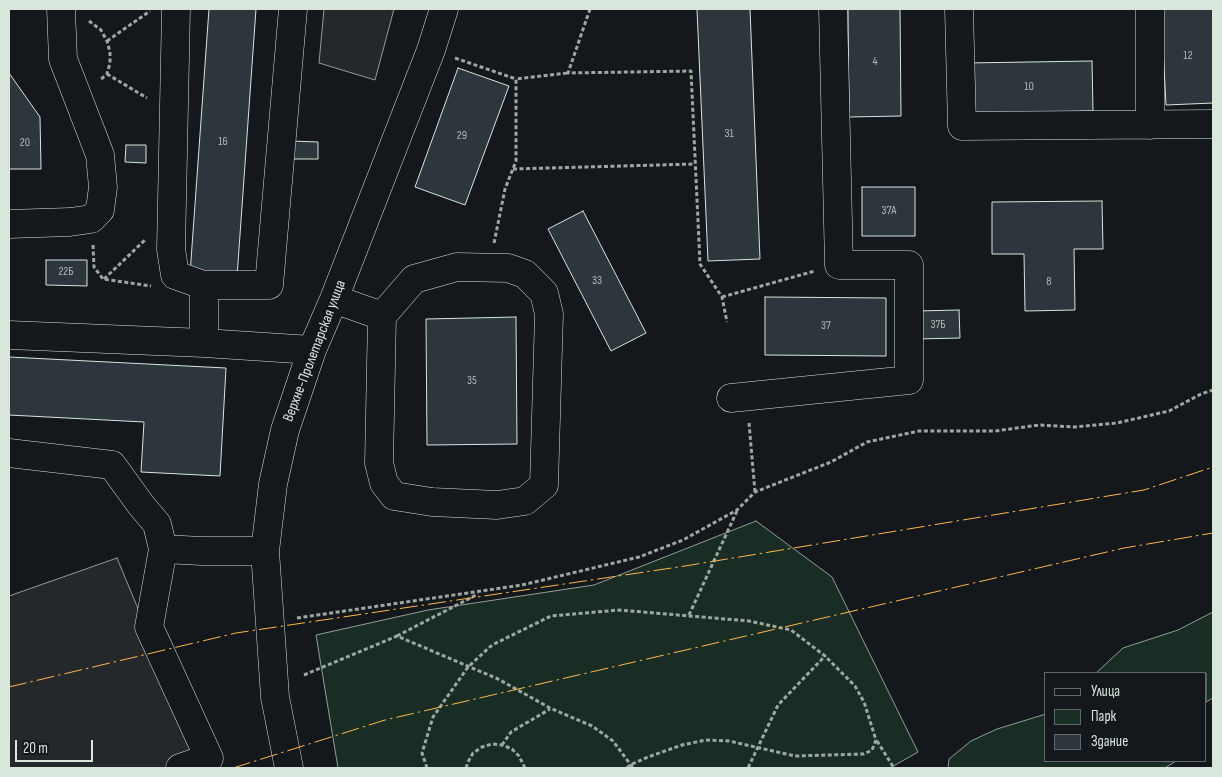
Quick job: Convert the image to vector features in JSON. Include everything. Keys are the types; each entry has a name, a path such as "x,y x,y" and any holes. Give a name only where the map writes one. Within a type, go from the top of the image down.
{"street":[{"path":"176,9 171,250 175,275 203,285 269,285 293,9"},
{"name":"Верхне-Пролетарская улица","path":"289,768 275,697 265,552 273,484 285,430 312,350 334,299 444,9"},
{"path":"739,397 909,380 909,265 839,265 833,9"},
{"path":"959,9 962,126 1213,124"},
{"path":"1150,9 1150,125"},
{"path":"9,224 91,220 100,210 103,187 100,155 63,60 61,15"},
{"path":"457,267 508,268 525,274 544,293 549,314 544,485 525,501 497,505 432,502 394,496 384,483 379,463 382,316 414,280 457,267"},
{"path":"204,296 204,342"},
{"path":"334,299 382,316"},
{"path":"9,334 204,342 312,350"},
{"path":"9,453 112,465 157,524 163,549 149,627 209,758 180,768"},
{"path":"163,549 202,552 265,552"}],"path":[{"path":"107,41 154,9"},
{"path":"568,73 590,9"},
{"path":"61,15 74,19 85,19 101,30 110,52 107,74 95,85 75,92"},
{"path":"430,50 516,79 568,73 691,71 700,264 722,297 727,322"},
{"path":"107,74 174,115"},
{"path":"489,268 506,189 516,161 516,79"},
{"path":"513,169 695,164"},
{"path":"104,280 172,214"},
{"path":"91,220 94,268 104,280 155,286"},
{"path":"722,297 839,265"},
{"path":"297,618 522,585 638,557 683,540 737,510 755,492 831,462 867,442 919,431 995,431 1039,425 1074,428 1117,423 1169,411 1201,394 1213,390"},
{"path":"739,397 755,492"},
{"path":"690,615 737,510"},
{"path":"304,675 397,636 482,592"},
{"path":"427,768 422,754 433,717 468,667 492,644 551,616 619,610 749,621 791,630 825,656 855,686 864,702 876,740 894,768"},
{"path":"397,636 498,679 550,708 592,726 613,741 631,766"},
{"path":"748,768 778,705 825,656"},
{"path":"502,745 511,732 550,708"},
{"path":"627,768 682,745 706,740 728,742 795,756 864,754 872,750 876,740"},
{"path":"466,768 474,753 482,747 492,744 512,749 519,756 525,768"}],"green space":[{"path":"756,521 832,577 918,752 890,768 338,768 316,635 428,610 594,585"},
{"path":"1213,612 1213,698 1207,701 1207,672 1097,672 1123,648 1178,630"},
{"path":"1044,715 1044,762 1174,762 1165,768 948,768 949,759 971,741 997,729"}],"shaded area":[{"path":"324,9 394,9 375,80 319,63"},
{"path":"117,558 204,768 9,768 9,596"}],"building":[{"path":"209,9 256,9 237,277 190,274"},
{"path":"697,9 750,9 760,259 708,261"},
{"path":"848,9 900,9 901,116 849,117"},
{"path":"1161,9 1213,9 1213,103 1166,105"},
{"path":"1092,61 1093,111 967,114 966,63"},
{"path":"458,68 509,86 465,205 415,187"},
{"path":"9,73 40,117 41,169 9,169"},
{"path":"292,141 318,142 318,159 291,159"},
{"path":"126,145 146,145 146,163 125,162"},
{"path":"862,187 915,187 915,236 862,236"},
{"path":"1102,201 1103,249 1074,249 1075,310 1025,311 1024,254 992,254 992,202"},
{"path":"583,211 646,333 611,351 548,229"},
{"path":"46,260 87,260 87,286 46,285"},
{"path":"765,297 886,298 886,356 765,355"},
{"path":"959,310 960,338 917,339 916,311"},
{"path":"516,317 517,444 427,445 426,319"},
{"path":"9,357 226,368 220,476 141,472 144,422 9,415"}],"power":[{"path":"9,687 236,633 685,566 1144,490 1213,467"},
{"path":"233,768 385,720 1124,548 1213,533"}]}
